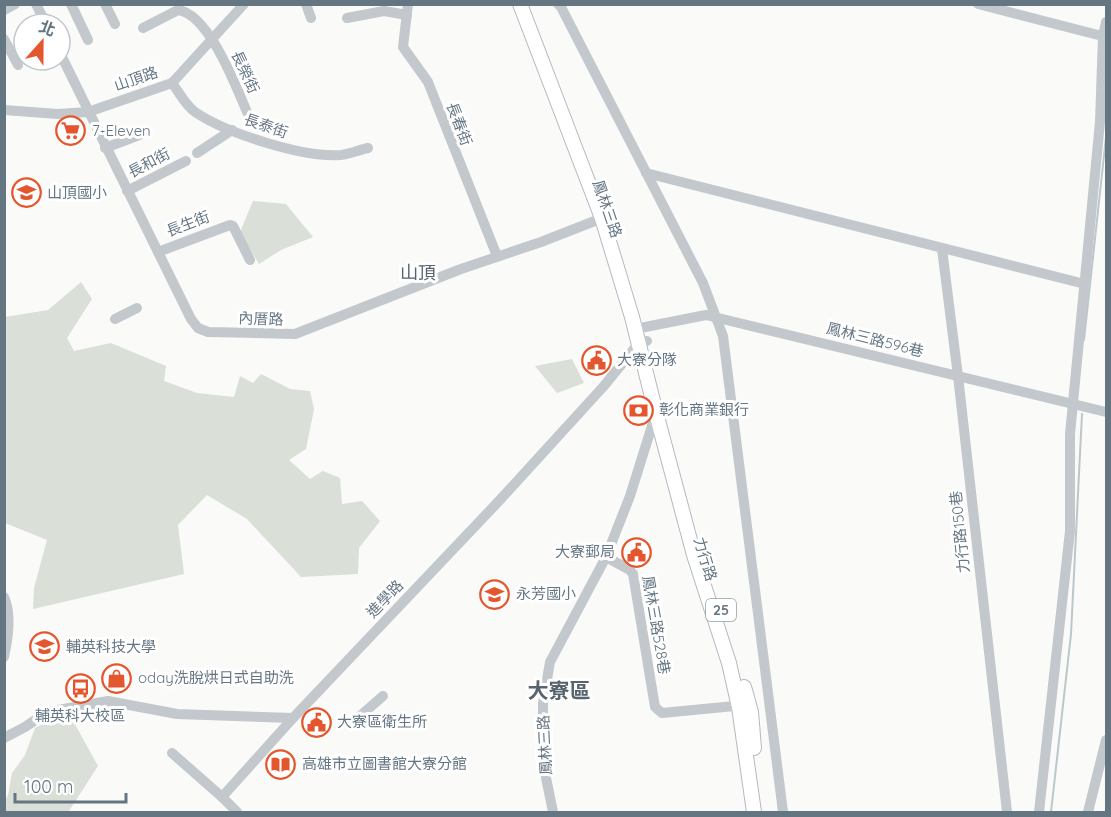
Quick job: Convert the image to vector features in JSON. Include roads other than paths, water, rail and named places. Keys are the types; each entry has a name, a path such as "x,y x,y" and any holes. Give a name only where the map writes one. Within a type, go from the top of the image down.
{"main road":[{"name":"鳳林三路","path":"520,4 606,217"},
{"name":"鳳林三路","path":"530,4 606,217 641,335 660,412"},
{"name":"力行路","path":"660,412 694,555 744,706 762,813"},
{"name":"力行路","path":"744,706 754,813"}],"street":[{"path":"4,10 15,4"},
{"path":"71,4 88,40"},
{"path":"105,4 115,24"},
{"name":"山頂路","path":"4,110 58,114 88,112 172,82 244,4"},
{"path":"306,4 311,18"},
{"path":"558,4 703,282 723,336 783,813"},
{"path":"978,4 1105,36"},
{"name":"長榮街","path":"143,28 178,10 182,10 197,20 212,39 250,119"},
{"path":"347,18 384,11 407,10"},
{"name":"長春街","path":"407,10 403,47 428,82 497,256"},
{"path":"1039,813 1070,531 1072,403 1100,122 1107,22"},
{"path":"4,39 12,54"},
{"name":"內厝路","path":"69,72 105,148 198,328 208,333 288,335 301,333 380,300 606,217"},
{"name":"長泰街","path":"172,82 194,111 232,130 294,151 342,155 368,148"},
{"path":"197,153 232,130"},
{"path":"105,148 141,134"},
{"name":"長和街","path":"127,191 186,161"},
{"path":"646,173 1085,284"},
{"name":"長生街","path":"158,252 230,225 233,226 250,260"},
{"name":"力行路150巷","path":"942,249 1007,813"},
{"path":"115,320 137,308"},
{"name":"鳳林三路596巷","path":"641,335 706,315 1107,412"},
{"name":"進學路","path":"222,797 603,387 641,335"},
{"name":"鳳林三路","path":"553,813 543,763 543,703 550,662 606,557 660,412"},
{"name":"鳳林三路528巷","path":"606,557 633,574 655,707 662,713 744,706"},
{"path":"4,597 8,604 4,657"},
{"path":"352,723 383,696"},
{"path":"4,738 47,712 108,701 177,714 293,718"},
{"path":"1088,813 1107,740"},
{"path":"172,753 237,813"}],"waterway":[{"path":"1084,340 1106,137"},
{"path":"1051,812 1071,634 1082,414"}],"place":[{"name":"7-Eleven","path":"71,131"},
{"name":"山頂國小","path":"26,193"},
{"name":"大寮分隊","path":"596,360"},
{"name":"彰化商業銀行","path":"638,410"},
{"name":"大寮郵局","path":"636,552"},
{"name":"永芳國小","path":"495,594"},
{"name":"輔英科技大學","path":"45,647"},
{"name":"oday洗脫烘日式自助洗","path":"117,678"},
{"name":"輔英科大校區","path":"80,689"},
{"name":"大寮區衛生所","path":"316,722"},
{"name":"高雄市立圖書館大寮分館","path":"281,764"}],"district":[{"name":"山頂","path":"418,273"},
{"name":"大寮區","path":"559,691"}]}
